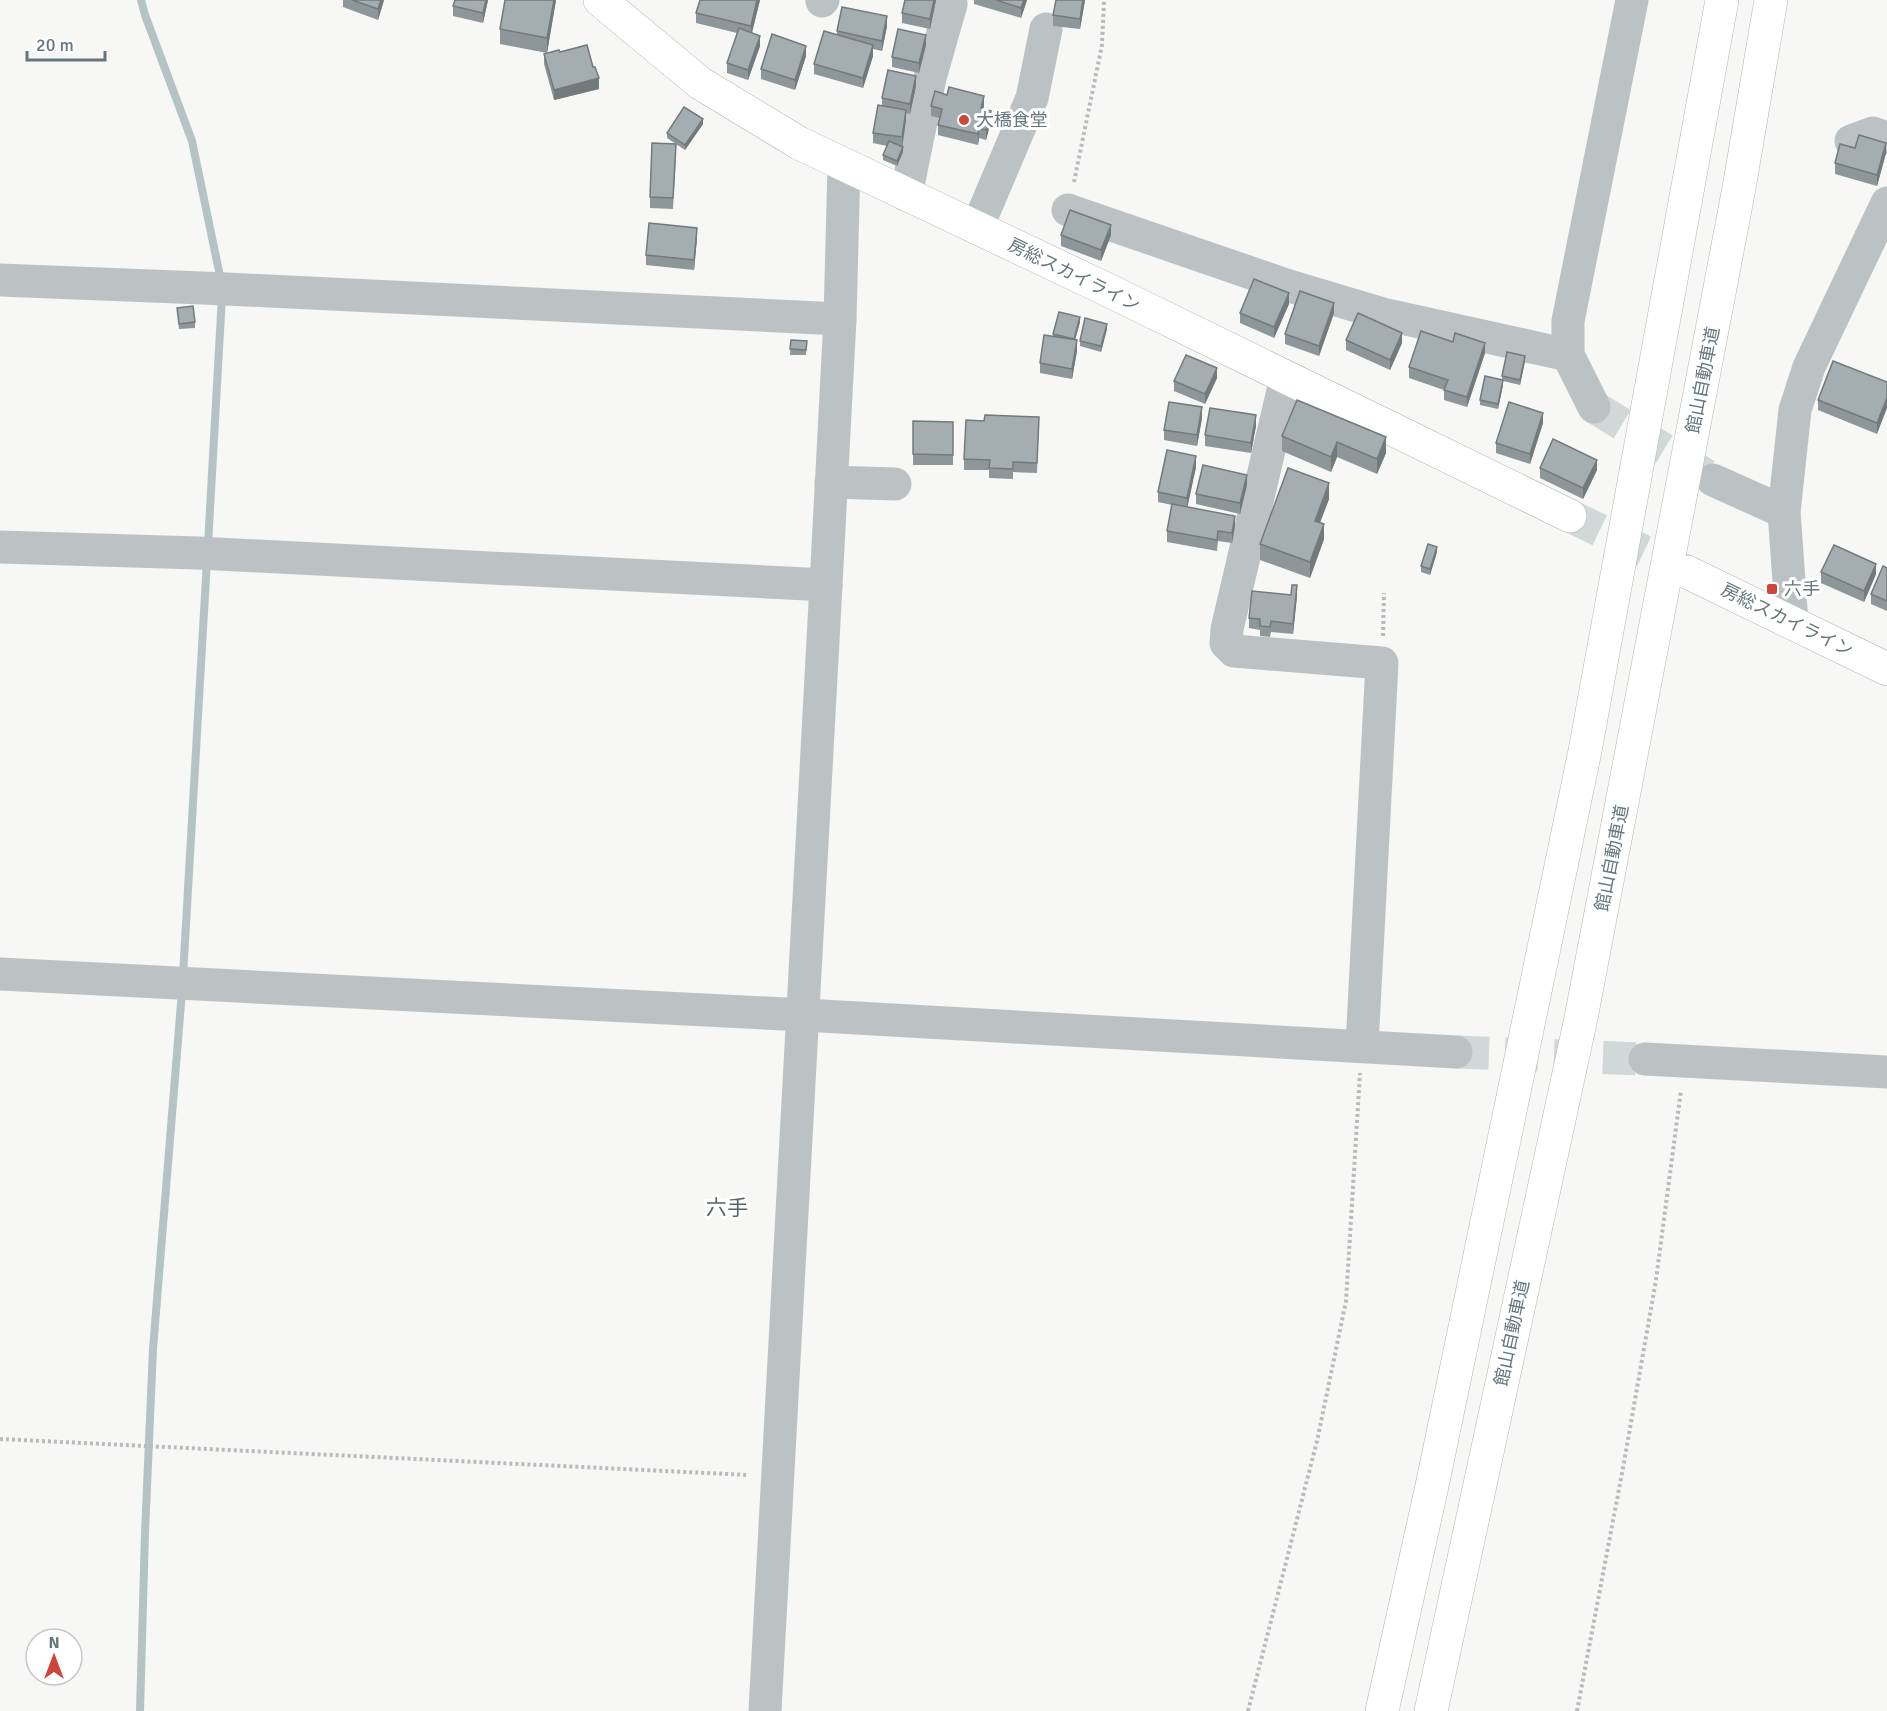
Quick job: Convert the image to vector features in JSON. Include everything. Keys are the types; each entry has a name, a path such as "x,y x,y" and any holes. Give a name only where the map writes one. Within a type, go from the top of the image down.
{"main road":[{"name":"房総スカイライン","path":"602,0 700,82 799,143 1570,516"},
{"path":"1382,1711 1432,1486 1585,751 1722,0"},
{"name":"館山自動車道","path":"1431,1711 1581,1018 1739,188 1771,0"},
{"name":"房総スカイライン","path":"1687,572 1887,669"}],"street":[{"path":"1594,407 1568,355 1568,321 1632,0"},
{"path":"906,195 930,78 951,4"},
{"path":"977,228 1032,98 1046,28"},
{"path":"1851,141 1873,133 1887,138"},
{"path":"765,1711 840,319 844,165"},
{"path":"1792,623 1784,512 1795,410 1809,368 1879,242 1887,203"},
{"path":"1068,210 1286,285 1383,314 1568,355"},
{"path":"0,280 220,288 840,319"},
{"path":"1286,378 1227,629 1226,643 1234,651 1382,663 1362,1046"},
{"path":"1713,480 1784,512"},
{"path":"831,482 896,484"},
{"path":"0,547 207,554 826,585"},
{"path":"0,974 804,1015 1456,1052"},
{"path":"1644,1059 1887,1072"}],"path":[{"path":"1068,210 1102,45 1104,0"},
{"path":"1382,663 1384,593"},
{"path":"1248,1711 1317,1441 1346,1301 1362,1046"},
{"path":"1576,1711 1621,1480 1656,1280 1685,1062"},
{"path":"0,1439 778,1477"}],"building":[{"path":"352,0 381,0 378,9"},
{"path":"455,0 486,0 483,13 453,6"},
{"path":"505,0 554,0 547,38 500,29"},
{"path":"700,0 757,0 751,26 696,13"},
{"path":"905,0 934,0 930,19 902,13"},
{"path":"996,0 1024,0 1021,8"},
{"path":"1056,0 1083,0 1080,19 1053,15"},
{"path":"842,7 887,16 882,41 837,31"},
{"path":"739,28 760,36 748,70 727,63"},
{"path":"898,29 926,35 919,63 892,57"},
{"path":"824,31 873,45 863,78 814,64"},
{"path":"772,34 806,46 795,80 761,69"},
{"path":"587,45 593,67 599,78 554,90 544,54"},
{"path":"888,70 916,76 910,104 882,98"},
{"name":"大橋食堂","path":"949,87 984,96 981,108 991,111 986,130 979,128 978,134 938,125 942,109 931,106 935,91 947,95"},
{"path":"878,105 906,110 902,137 873,133"},
{"path":"684,107 703,119 685,145 667,133"},
{"path":"1859,135 1886,143 1877,175 1835,163 1840,144 1855,148"},
{"path":"889,141 903,147 897,161 883,155"},
{"path":"652,143 676,144 673,198 650,197"},
{"path":"1070,210 1111,225 1101,250 1061,235"},
{"path":"649,223 697,228 694,260 646,255"},
{"path":"1254,279 1289,293 1274,327 1240,313"},
{"path":"1300,291 1334,303 1319,346 1285,334"},
{"path":"193,306 195,322 179,324 177,308"},
{"path":"1059,312 1080,317 1074,339 1053,334"},
{"path":"1358,313 1402,333 1390,360 1346,340"},
{"path":"1085,318 1107,324 1101,346 1080,341"},
{"path":"1421,331 1453,342 1455,333 1485,343 1467,397 1444,390 1448,380 1409,367"},
{"path":"1044,335 1077,340 1072,369 1040,363"},
{"path":"791,340 807,341 806,350 790,349"},
{"path":"1507,352 1525,356 1520,380 1502,376"},
{"path":"1186,355 1217,368 1205,394 1174,381"},
{"path":"1833,361 1887,382 1887,398 1877,423 1818,400"},
{"path":"1485,376 1503,380 1498,404 1480,400"},
{"path":"1297,400 1386,437 1377,459 1337,442 1331,457 1282,436"},
{"path":"1169,402 1202,407 1197,435 1164,430"},
{"path":"1509,402 1543,413 1530,454 1496,443"},
{"path":"1210,408 1256,415 1251,443 1205,435"},
{"path":"985,415 1039,417 1037,463 1013,462 1013,469 989,468 990,460 964,459 966,420 984,421"},
{"path":"913,421 953,422 953,455 913,454"},
{"path":"1553,439 1597,460 1583,488 1540,468"},
{"path":"1167,450 1196,456 1187,498 1158,492"},
{"path":"1203,465 1247,475 1240,503 1196,494"},
{"path":"1288,468 1329,483 1315,521 1324,524 1310,562 1260,544"},
{"path":"1172,504 1235,516 1232,533 1218,531 1217,540 1167,531"},
{"path":"1428,544 1437,547 1430,569 1421,566"},
{"path":"1834,545 1876,564 1864,591 1821,572"},
{"path":"1883,566 1887,568 1887,601 1871,594"},
{"path":"1292,585 1297,585 1293,624 1271,621 1270,627 1260,626 1260,619 1249,618 1252,591 1291,595"}],"waterway":[{"path":"141,0 192,141 221,281"},
{"path":"208,545 222,296"},
{"path":"183,976 207,560"},
{"path":"140,1711 153,1349 182,991"}],"tunnel":[{"path":"1594,407 1709,477"},
{"path":"1570,516 1687,572"},
{"path":"1456,1052 1645,1059"}],"place":[{"name":"大橋食堂","path":"964,120"},
{"name":"六手","path":"1772,589"}],"district":[{"name":"六手","path":"727,1208"}]}
